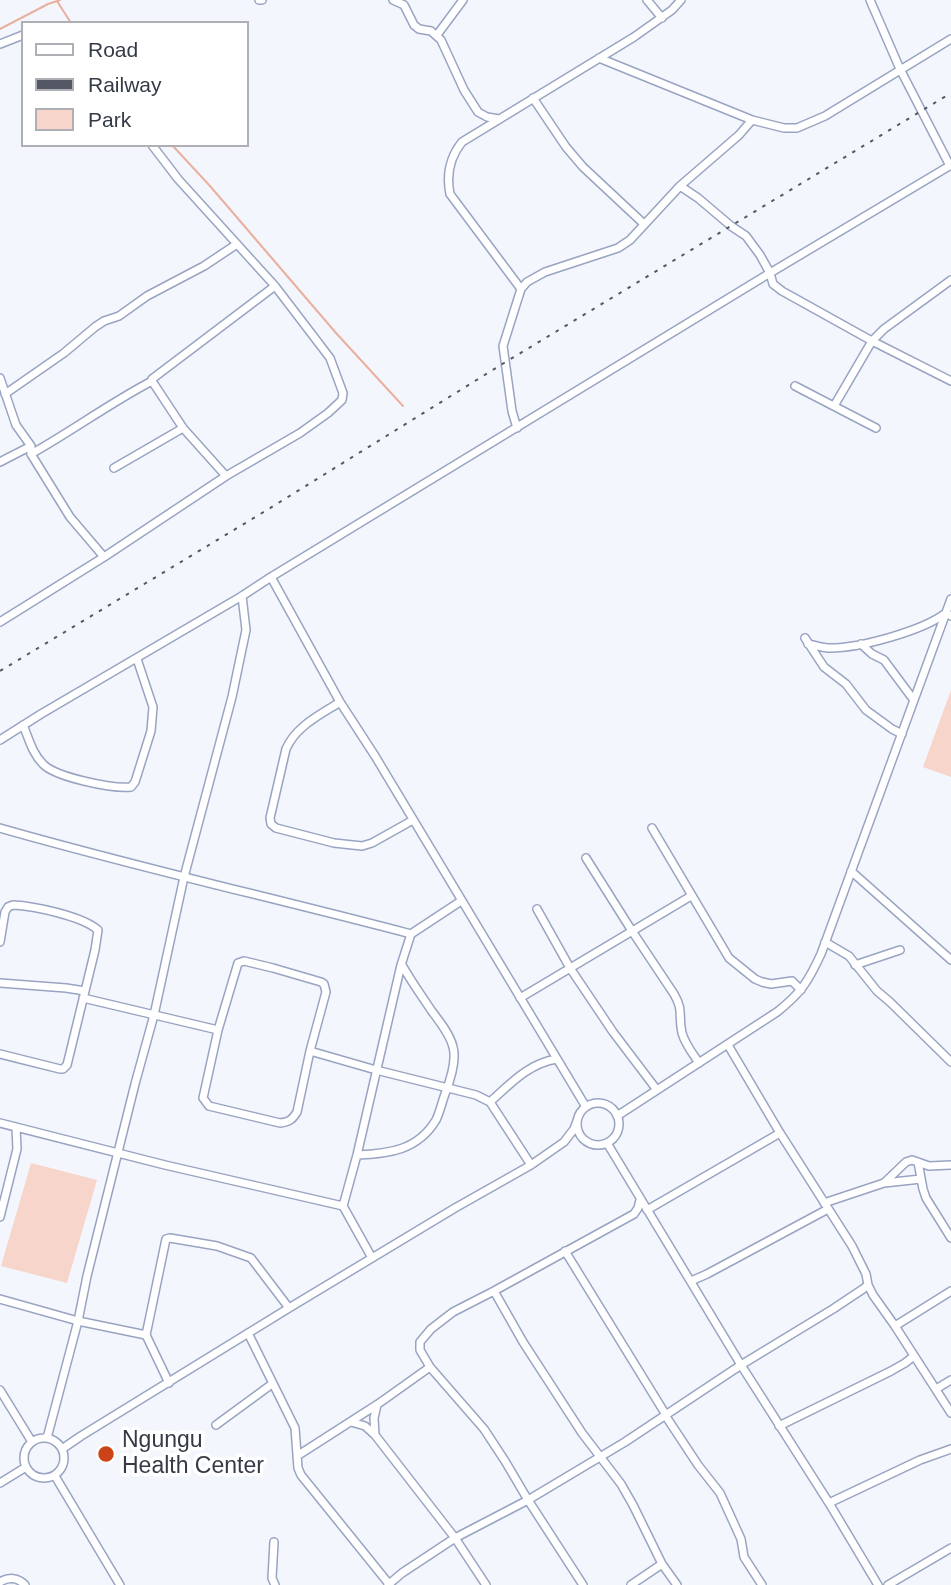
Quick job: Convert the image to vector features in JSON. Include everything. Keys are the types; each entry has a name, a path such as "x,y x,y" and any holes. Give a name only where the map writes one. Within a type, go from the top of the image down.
{"street":[{"path":"395,0 404,5 414,25 437,35 441,40 478,113 500,119"},
{"path":"437,35 463,0"},
{"path":"647,0 662,18"},
{"path":"521,289 450,194 447,179 452,159 462,142 662,18 681,0"},
{"path":"0,740 951,166 901,69 870,0"},
{"path":"0,44 21,36"},
{"path":"598,58 752,120 784,128 797,128 854,99 951,39"},
{"path":"533,98 583,167 645,224"},
{"path":"517,428 503,346 521,289 527,282 545,272 618,248 631,240 680,186 739,135 752,120"},
{"path":"0,622 226,476 300,433 342,400 343,393 337,372 330,358 275,286 178,179 154,147"},
{"path":"680,186 746,236 760,255 773,284 782,291 951,381"},
{"path":"5,394 65,353 104,321 119,316 147,296 204,266 237,244"},
{"path":"834,406 872,341 884,329 951,281"},
{"path":"0,462 69,433 120,398 152,381 275,286"},
{"path":"0,377 16,425 69,517 104,557"},
{"path":"152,381 183,428 226,476"},
{"path":"795,386 876,428"},
{"path":"114,468 183,428"},
{"path":"271,577 340,702 586,1107"},
{"path":"47,1438 245,639 242,596"},
{"path":"617,1116 777,1012 808,980 825,942 913,699 948,614 951,599"},
{"path":"902,734 866,710 846,684 824,667 806,641 828,648 861,644 934,622 948,614"},
{"path":"861,644 884,660 913,699"},
{"path":"23,725 40,762 55,773 93,783 131,787 151,731 153,707 137,659"},
{"path":"340,702 297,731 290,739 283,760 271,824 275,828 322,840 362,846 412,820"},
{"path":"0,828 411,934"},
{"path":"652,828 729,958 755,979 771,984 792,981 801,990"},
{"path":"586,858 680,1005 682,1033 699,1063"},
{"path":"851,871 951,960"},
{"path":"520,998 691,896"},
{"path":"372,1258 343,1206 401,965 411,934 461,901"},
{"path":"0,942 6,909 13,905 50,910 95,926 98,930 67,1066 63,1069 0,1054"},
{"path":"537,909 569,968 657,1090"},
{"path":"825,942 843,952 877,991 951,1062"},
{"path":"944,954 951,947"},
{"path":"855,965 900,950"},
{"path":"244,961 273,968 321,982 326,988 297,1112 286,1122 233,1113 209,1106 203,1098 218,1030 238,963 244,961"},
{"path":"357,1155 382,1154 414,1144 437,1118 448,1087 455,1056 453,1045 401,965"},
{"path":"0,984 66,988 153,1015 218,1030"},
{"path":"728,1045 852,1246 873,1295 951,1413"},
{"path":"310,1051 448,1087 490,1102 531,1165"},
{"path":"490,1102 532,1068 557,1059"},
{"path":"62,1449 289,1308 531,1165 564,1142 586,1107 601,1104 611,1108 617,1116 618,1129 607,1143 598,1145 564,1142"},
{"path":"577,1121 580,1134 590,1143"},
{"path":"0,1123 343,1206"},
{"path":"0,1217 17,1149 16,1127"},
{"path":"583,1585 484,1429 430,1367 420,1350 420,1342 423,1336 453,1312 634,1213 647,1211 780,1133"},
{"path":"607,1143 878,1585"},
{"path":"884,1184 906,1162 912,1160 929,1166 951,1165"},
{"path":"918,1162 923,1189 932,1210 951,1238"},
{"path":"691,1281 742,1256 826,1206 884,1184 921,1179"},
{"path":"634,1213 640,1200"},
{"path":"169,1383 146,1335 166,1239 217,1247 251,1258 289,1308"},
{"path":"565,1251 665,1415 720,1493 741,1539 741,1551 762,1585"},
{"path":"248,1333 295,1428 301,1475 388,1585 455,1538 528,1500 599,1458 741,1365 833,1309 867,1284"},
{"path":"494,1291 523,1342 582,1433 621,1484 662,1564 677,1585"},
{"path":"895,1326 951,1291"},
{"path":"0,1299 78,1321 146,1335"},
{"path":"779,1426 891,1371 914,1356"},
{"path":"297,1456 430,1367"},
{"path":"936,1389 951,1380"},
{"path":"216,1424 272,1384"},
{"path":"0,1390 32,1442"},
{"path":"376,1436 374,1425 377,1404"},
{"path":"351,1422 365,1426 376,1436 455,1538 486,1585"},
{"path":"47,1438 62,1449 64,1464 55,1476 41,1479 32,1475 26,1467 24,1457 32,1442 47,1438"},
{"path":"829,1503 920,1460 951,1449"},
{"path":"0,1483 26,1467"},
{"path":"55,1476 120,1585"},
{"path":"274,1542 272,1578 275,1585"},
{"path":"888,1585 951,1548"},
{"path":"631,1585 662,1564"},
{"path":"0,1582 14,1578 25,1585"}],"green space":[{"path":"951,690 951,777 923,767"},
{"path":"31,1163 97,1180 67,1283 1,1266"}],"waterway":[{"path":"0,29 60,0"},
{"path":"57,1 70,21"},
{"path":"174,147 403,406"}],"railway":[{"path":"0,671 951,93"}],"place":[{"name":"Ngungu Health Center","path":"106,1454"}]}
